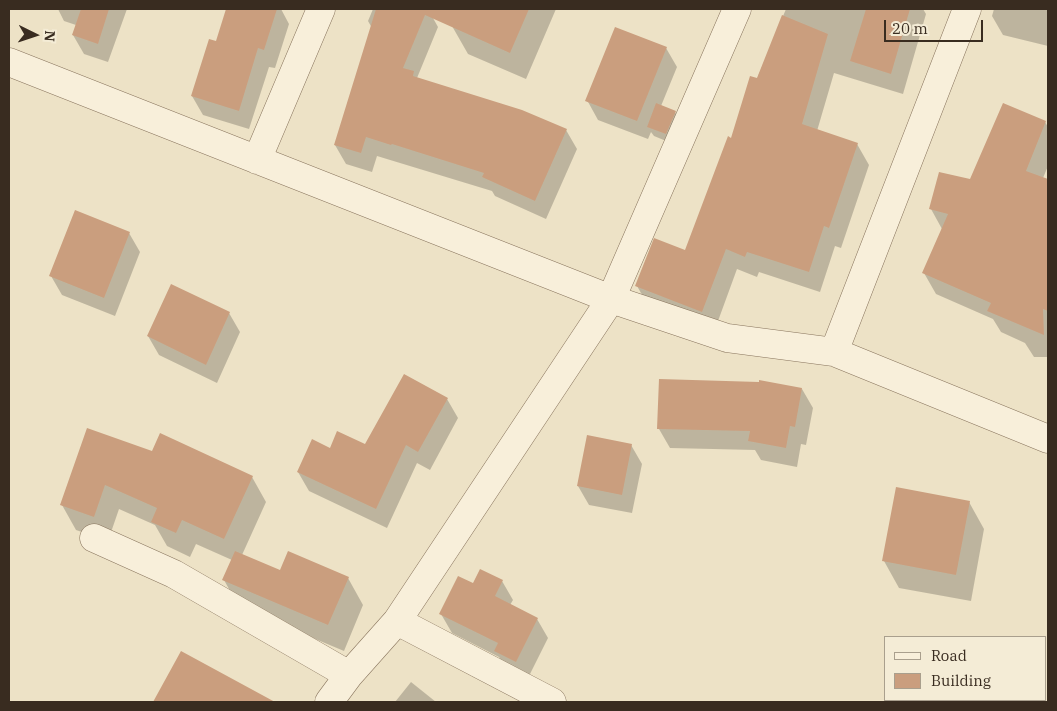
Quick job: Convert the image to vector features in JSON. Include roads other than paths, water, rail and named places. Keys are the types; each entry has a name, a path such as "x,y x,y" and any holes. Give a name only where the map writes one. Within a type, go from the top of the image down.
{"street":[{"path":"256,160 321,9"},
{"path":"329,702 349,675 397,621 612,299 737,9"},
{"path":"834,352 967,9"},
{"path":"9,62 612,299 727,338 834,352 1047,435"},
{"path":"94,538 174,574 349,675"},
{"path":"397,621 552,702"}]}
